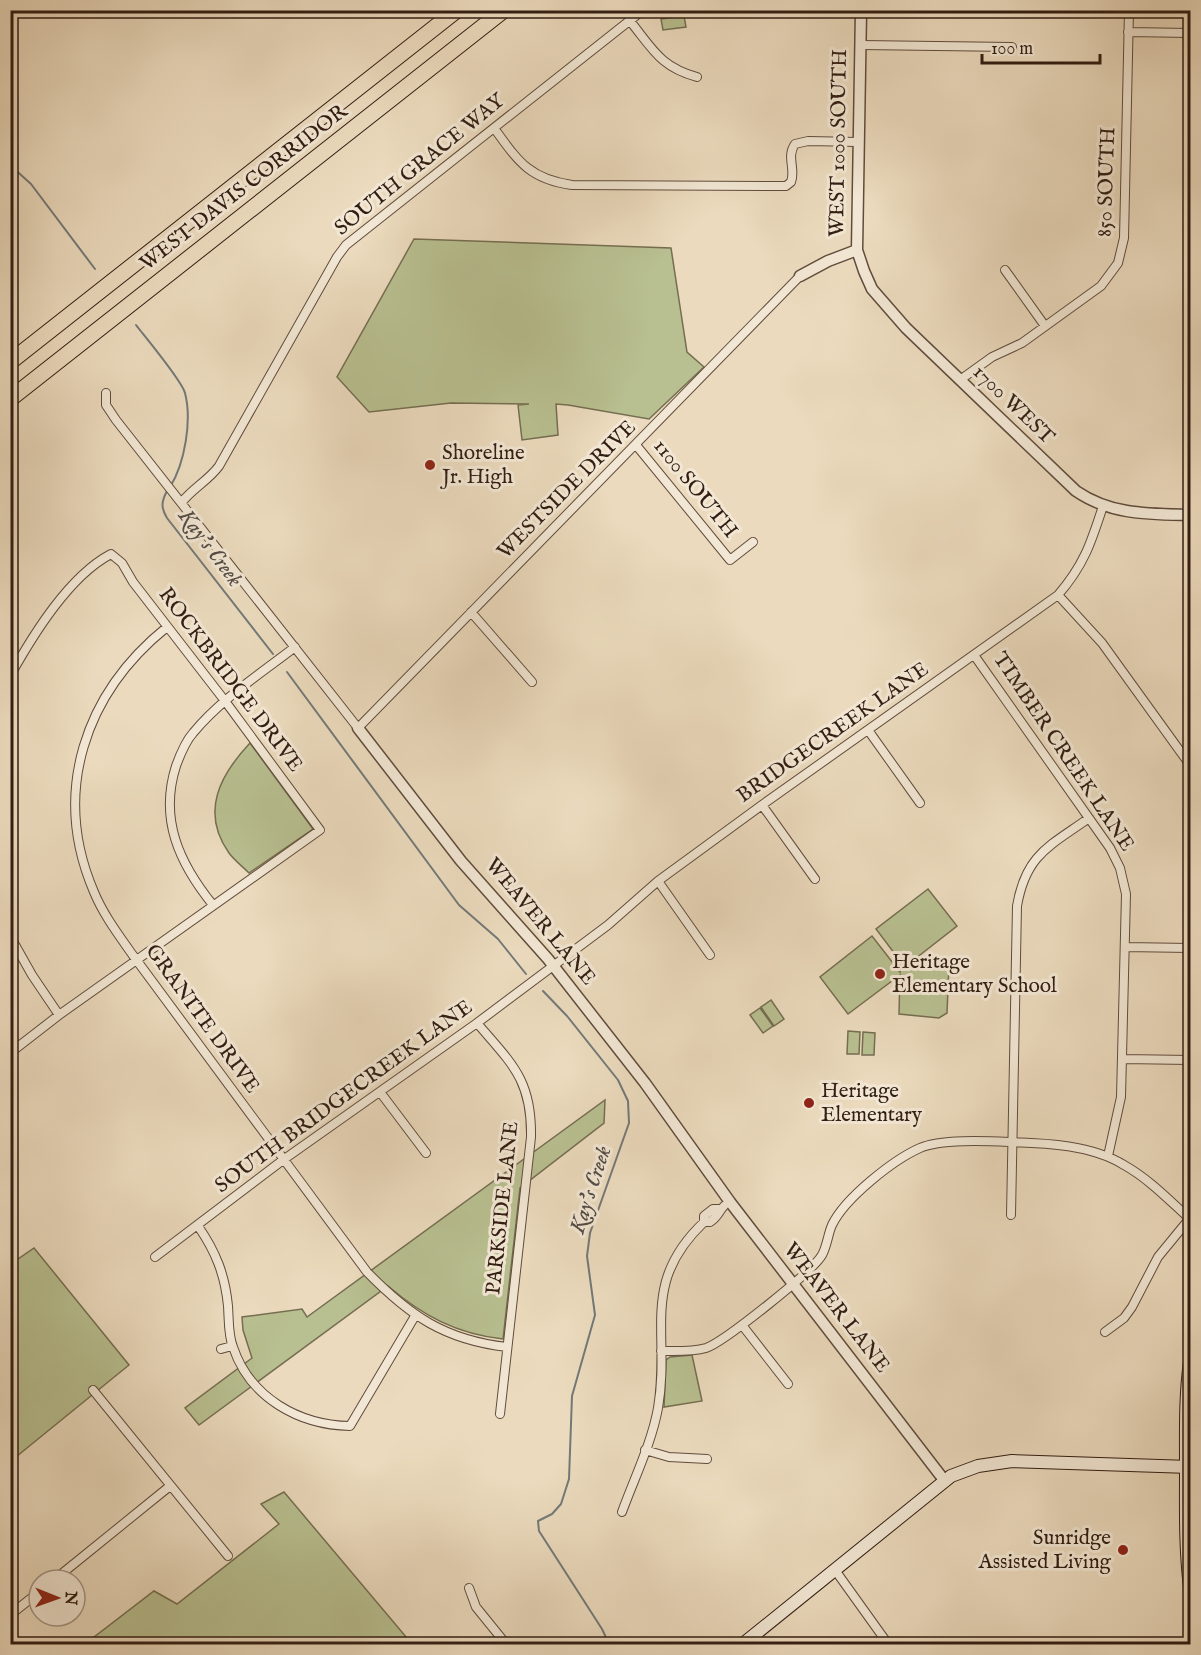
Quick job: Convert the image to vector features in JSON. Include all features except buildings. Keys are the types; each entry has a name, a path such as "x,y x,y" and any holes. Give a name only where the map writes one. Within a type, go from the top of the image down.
{"highway":[{"name":"WEST DAVIS CORRIDOR","path":"10,362 457,10"},
{"name":"WEST DAVIS CORRIDOR","path":"10,399 504,10"}],"main road":[{"path":"1191,1362 1186,1387 1188,1467 1186,1533 1191,1587"},
{"path":"743,1644 944,1480 978,1466 1012,1461 1188,1467"}],"street":[{"name":"SOUTH GRACE WAY","path":"179,498 212,476 219,466 274,365 337,256 346,245 643,10"},
{"name":"WEST 1000 SOUTH","path":"800,276 828,261 857,250 861,10"},
{"name":"850 SOUTH","path":"960,380 992,357 1017,345 1101,286 1113,271 1121,255 1124,238 1129,10"},
{"path":"630,21 663,61 678,71 697,77"},
{"path":"1128,32 1191,33"},
{"path":"861,45 1012,47"},
{"path":"494,128 523,165 540,178 572,185 786,186 794,176 790,157 795,144 808,141 858,142"},
{"name":"1700 WEST","path":"857,250 872,289 883,303 1063,480 1088,499 1103,506 1139,514 1191,514"},
{"path":"1005,270 1045,326"},
{"name":"WESTSIDE DRIVE","path":"358,728 800,276"},
{"name":"WEAVER LANE","path":"106,393 106,405 461,861 521,927 649,1088 725,1206 792,1284 944,1480"},
{"name":"1100 SOUTH","path":"636,446 730,560 753,542"},
{"name":"BRIDGECREEK LANE","path":"553,966 608,925 658,881 1058,595 1076,574 1087,553 1103,506"},
{"name":"ROCKBRIDGE DRIVE","path":"10,676 25,649 49,615 83,575 98,561 111,555 122,563 167,627 320,830 213,905"},
{"path":"1058,595 1102,643 1184,749 1191,765"},
{"path":"471,612 532,682"},
{"name":"GRANITE DRIVE","path":"167,627 142,649 117,677 100,704 88,730 76,783 76,832 82,861 94,892 112,926 367,1272 415,1316 447,1333 477,1343 507,1347"},
{"path":"10,1053 59,1015 213,905 193,878 178,852 171,824 169,800 173,777 180,756 191,735 225,701 294,647"},
{"name":"TIMBER CREEK LANE","path":"974,655 1110,848 1120,868 1126,894 1123,1059 1119,1113 1108,1156"},
{"path":"868,730 920,803"},
{"path":"762,805 815,879"},
{"path":"1011,1215 1017,906 1021,884 1031,864 1042,851 1089,818"},
{"path":"658,881 710,955"},
{"path":"10,936 32,975 59,1015"},
{"path":"1125,947 1191,948"},
{"name":"SOUTH BRIDGECREEK LANE","path":"155,1257 283,1160 477,1023 553,966"},
{"name":"PARKSIDE LANE","path":"477,1023 515,1068 530,1102 531,1137 500,1414"},
{"path":"1123,1059 1191,1060"},
{"path":"380,1092 426,1153"},
{"path":"661,1351 706,1348 725,1338 811,1269 822,1255 832,1226 842,1209 856,1193 921,1147 960,1142 1012,1142 1062,1146 1108,1156 1146,1179 1190,1219 1158,1257 1124,1318 1105,1332"},
{"path":"622,1512 655,1424 659,1405 662,1298 667,1276 677,1253 689,1236 704,1222 710,1222 718,1216 725,1206"},
{"path":"198,1226 213,1248 222,1269 227,1290 232,1346 252,1383 284,1409 305,1419 329,1426 350,1426 415,1316"},
{"path":"742,1325 788,1384"},
{"path":"221,1349 232,1346"},
{"path":"93,1390 228,1556"},
{"path":"645,1450 669,1457 707,1459"},
{"path":"69,1568 170,1486"},
{"path":"835,1570 888,1644"},
{"path":"469,1588 476,1607 506,1644"},
{"path":"10,1616 27,1602"}],"green space":[{"path":"684,16 686,27 663,30 661,19"},
{"path":"414,239 671,248 687,352 704,367 649,419 556,404 558,435 522,440 518,405 529,404 451,403 369,412 337,377"},
{"path":"250,743 313,829 249,873 231,856 220,838 215,809 217,795 223,781 239,755"},
{"path":"928,889 957,926 911,962 949,964 947,1013 939,1018 899,1014 900,975 848,1014 820,977 872,936 900,972 901,962 876,929"},
{"path":"771,1000 784,1019 774,1026 761,1007"},
{"path":"760,1008 773,1026 763,1033 750,1015"},
{"path":"848,1031 860,1032 859,1054 847,1054"},
{"path":"863,1032 875,1033 874,1055 862,1055"},
{"path":"605,1100 604,1123 520,1188 503,1339 471,1333 441,1322 414,1306 388,1286 199,1425 185,1408 252,1358 243,1330 242,1317 302,1309 307,1317"},
{"path":"34,1248 129,1365 11,1461 11,1264"},
{"path":"692,1355 702,1401 664,1407 666,1360 670,1357"},
{"path":"284,1492 412,1644 85,1644 154,1591 177,1604 279,1524 261,1504"}],"waterway":[{"name":"Kay's Creek","path":"10,165 31,184 95,269"},
{"name":"Kay's Creek","path":"136,325 171,370 185,393 188,416 186,441 180,466 170,487"},
{"name":"Kay's Creek","path":"167,491 162,505 167,518 273,654"},
{"name":"Kay's Creek","path":"287,672 459,905 498,939 526,974"},
{"name":"Kay's Creek","path":"543,991 567,1016 618,1080 628,1101 629,1123 590,1233 587,1256 595,1315 572,1396 569,1479 561,1504 552,1514 538,1521 539,1531 602,1629 609,1644"}],"place":[{"name":"Shoreline Jr. High","path":"430,465"},
{"name":"Heritage Elementary School","path":"880,974"},
{"name":"Heritage Elementary","path":"809,1103"},
{"name":"Sunridge Assisted Living","path":"1123,1550"}]}
